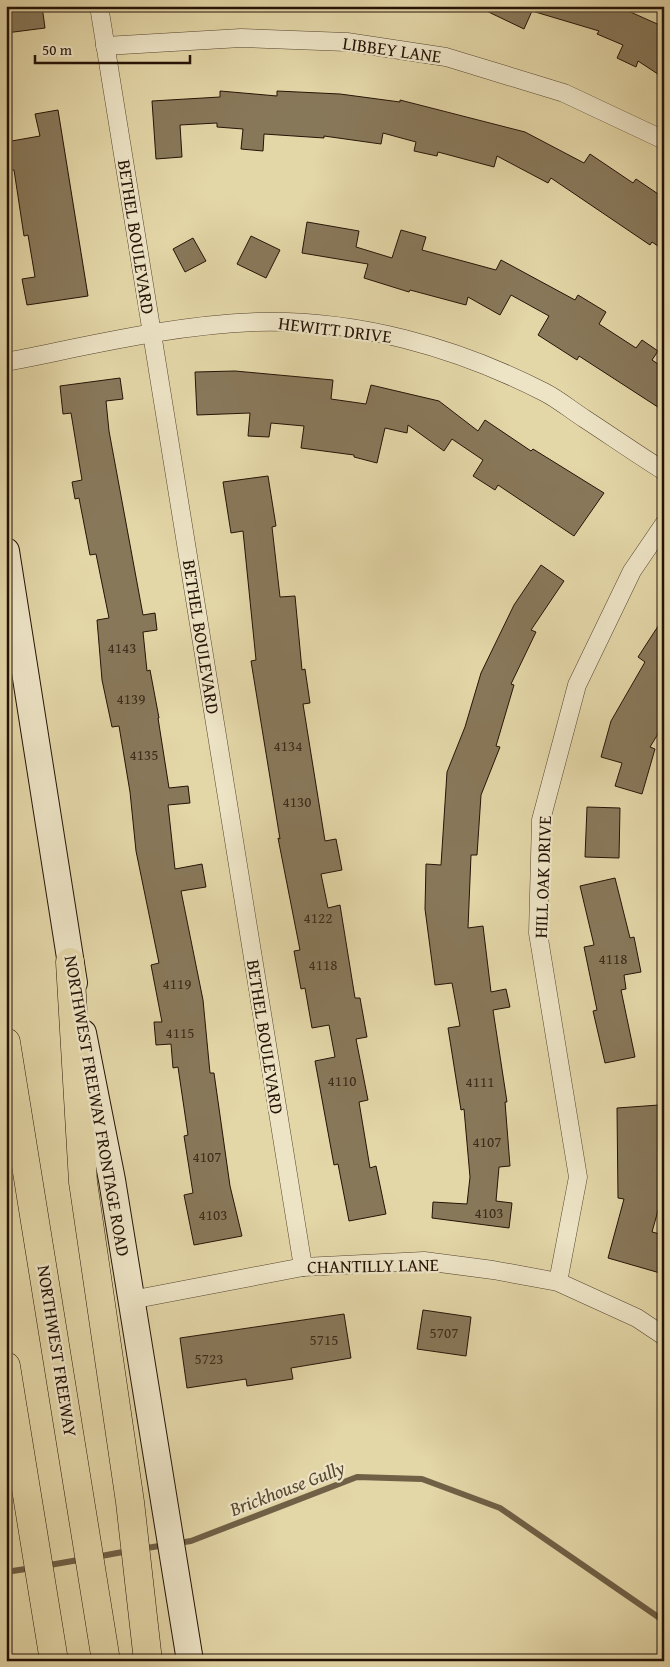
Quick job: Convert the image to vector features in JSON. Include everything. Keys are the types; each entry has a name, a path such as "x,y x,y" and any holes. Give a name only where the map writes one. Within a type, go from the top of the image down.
{"highway":[{"path":"70,962 83,1182 130,1502 148,1661"},
{"name":"NORTHWEST FREEWAY","path":"6,1042 106,1661"},
{"path":"6,1366 54,1661"}],"main road":[{"name":"NORTHWEST FREEWAY FRONTAGE ROAD","path":"6,551 70,962 112,1180 190,1661"}],"street":[{"name":"BETHEL BOULEVARD","path":"99,6 303,1267"},
{"name":"LIBBEY LANE","path":"105,46 241,38 347,42 446,57 564,93 664,140"},
{"name":"HEWITT DRIVE","path":"6,362 152,334 209,326 258,322 332,326 399,337 482,363 546,393 664,471"},
{"name":"HILL OAK DRIVE","path":"558,1282 578,1177 538,933 541,820 576,685 632,571 664,524"},
{"name":"CHANTILLY LANE","path":"131,1300 303,1267 424,1262 493,1270 558,1282 637,1318 664,1336"}],"building":[{"path":"6,6 42,6 45,28 6,33"},
{"path":"476,6 617,6 664,27 664,78 638,61 636,67 617,58 623,45 597,34 599,31 532,11 524,29"},
{"path":"220,91 277,96 277,91 340,94 400,102 400,100 525,132 584,163 590,154 633,183 636,179 664,198 664,250 652,242 650,245 551,178 548,183 497,156 494,167 438,152 437,156 414,151 416,142 383,133 381,144 324,136 324,138 264,134 263,151 241,149 243,129 217,127 217,123 180,125 182,157 156,159 152,101 220,97"},
{"path":"58,110 88,296 27,305 22,279 35,277 28,235 24,236 14,170 10,170 6,142 40,136 35,114"},
{"path":"307,222 359,231 356,247 392,258 401,230 426,237 422,250 496,270 501,260 575,300 578,295 606,312 599,324 636,348 642,340 658,351 652,360 664,368 664,411 579,356 577,360 538,335 549,316 511,295 500,315 468,297 466,305 410,290 409,292 364,278 368,264 302,253"},
{"path":"251,236 280,250 266,278 237,264"},
{"path":"193,238 206,261 185,272 173,249"},
{"path":"235,371 333,380 331,399 366,404 371,385 439,401 478,431 485,420 531,451 533,449 604,493 574,536 498,485 495,490 473,476 483,460 452,439 444,451 408,425 407,433 385,428 377,463 354,457 354,455 301,448 304,426 271,423 269,437 248,436 250,413 197,415 195,372"},
{"path":"120,378 123,399 106,401 109,431 143,615 155,613 157,630 143,632 147,671 150,670 169,788 188,786 190,803 168,805 175,869 202,864 206,887 181,891 203,1000 210,1073 214,1073 230,1186 242,1236 194,1245 184,1195 193,1193 184,1136 188,1135 178,1067 173,1068 171,1044 156,1045 154,1022 162,1022 151,965 159,963 136,851 130,792 119,726 112,727 102,680 97,620 109,618 96,554 90,555 79,498 75,499 72,482 82,480 71,413 63,414 60,386"},
{"path":"268,476 276,526 272,527 280,597 295,596 302,670 305,669 310,703 303,704 325,841 336,839 342,870 321,874 328,908 340,905 355,998 360,998 367,1037 356,1039 368,1100 359,1102 370,1168 376,1166 386,1214 349,1221 338,1164 334,1165 315,1061 335,1057 329,1025 312,1028 305,988 301,989 294,951 300,950 278,838 280,839 251,661 256,660 243,531 231,533 223,482"},
{"path":"541,565 564,581 531,630 536,632 511,684 514,685 496,746 500,747 481,795 477,855 471,855 468,928 483,926 491,992 506,989 510,1007 493,1010 507,1102 505,1102 510,1166 499,1167 496,1201 512,1203 509,1228 432,1218 433,1202 467,1204 470,1177 464,1109 461,1110 448,1028 460,1026 452,983 435,985 425,909 426,864 441,865 447,772 465,727 481,673 514,605"},
{"path":"664,617 664,724 650,747 655,749 642,794 615,786 622,763 601,757 611,721 645,662 638,657"},
{"path":"587,807 620,808 619,858 585,857"},
{"path":"615,878 630,938 634,937 641,972 624,975 626,989 621,990 635,1057 605,1063 593,1011 597,1010 584,947 594,945 580,886"},
{"path":"659,1105 664,1175 659,1175 659,1207 652,1232 664,1235 664,1258 660,1273 608,1258 624,1199 618,1198 617,1108"},
{"path":"423,1310 471,1317 466,1356 417,1349"},
{"path":"344,1314 351,1358 291,1368 293,1379 247,1386 246,1379 187,1388 180,1338"}],"waterway":[{"name":"Brickhouse Gully","path":"178,1543 191,1541 357,1477 422,1479 500,1508 664,1621"},
{"name":"Brickhouse Gully","path":"141,1549 165,1545"},
{"name":"Brickhouse Gully","path":"96,1557 128,1551"},
{"name":"Brickhouse Gully","path":"44,1566 84,1559"},
{"name":"Brickhouse Gully","path":"6,1572 32,1568"}]}
